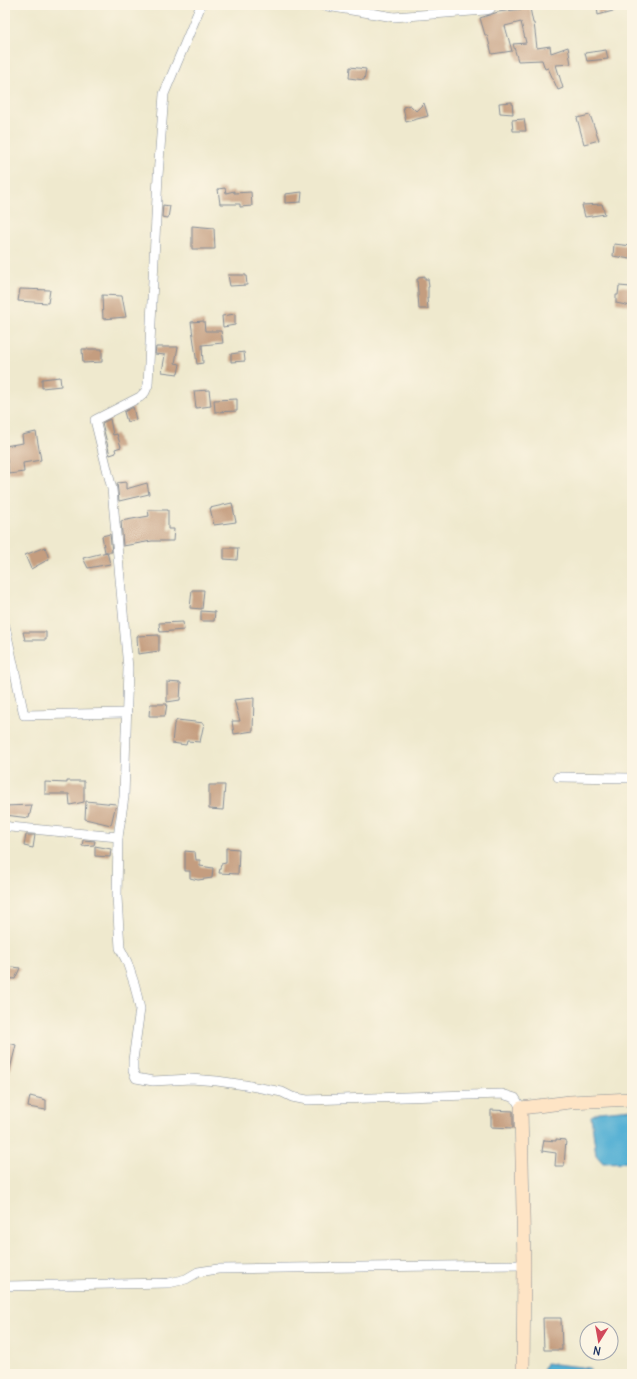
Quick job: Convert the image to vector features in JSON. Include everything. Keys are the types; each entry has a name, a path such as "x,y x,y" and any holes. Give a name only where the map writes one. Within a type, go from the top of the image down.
{"main road":[{"path":"523,1374 524,1265 521,1108 570,1102 632,1099"}],"street":[{"path":"201,5 164,94 158,176 148,385 145,392 140,397 95,420 112,489 128,668 124,797 118,837 117,898 120,948 131,974 140,1009 133,1060 133,1071 136,1078 153,1081 191,1079 217,1081 282,1092 292,1097 307,1100 502,1094 515,1098 521,1108"},
{"path":"321,5 394,17 485,10 490,9 493,5"},
{"path":"5,626 24,715 127,713"},
{"path":"558,777 632,778"},
{"path":"5,826 118,837"},
{"path":"5,1286 169,1283 186,1279 198,1272 218,1269 524,1265"}],"water":[{"path":"632,1109 632,1162 603,1163 596,1155 591,1116 599,1112"},
{"path":"546,1363 590,1368 590,1374 542,1374"}],"building":[{"path":"597,5 624,5 624,8 598,15"},
{"path":"530,8 534,23 537,48 550,46 551,53 568,47 571,64 556,65 563,88 558,90 548,68 545,69 542,60 518,61 513,44 526,43 521,22 505,26 512,51 492,54 487,35 485,35 480,18 498,12"},
{"path":"606,50 608,59 587,61 585,53"},
{"path":"350,67 366,69 364,80 349,78"},
{"path":"512,102 513,114 500,113 499,103"},
{"path":"424,103 428,116 406,122 403,107 410,105 416,111"},
{"path":"590,115 599,140 584,144 577,118"},
{"path":"524,119 526,131 513,131 512,120"},
{"path":"225,188 226,193 234,191 234,193 251,192 252,206 240,207 240,204 220,204 218,189"},
{"path":"302,192 301,202 285,203 285,194"},
{"path":"602,204 605,214 585,217 582,205"},
{"path":"163,205 170,206 168,218 162,217"},
{"path":"192,226 214,228 215,249 192,249"},
{"path":"614,244 632,246 630,259 613,256"},
{"path":"228,275 246,275 247,285 230,286"},
{"path":"425,276 425,279 428,279 429,287 427,298 428,309 419,309 417,279"},
{"path":"619,286 631,287 631,306 616,303 616,295 618,295"},
{"path":"20,289 50,290 48,303 18,301"},
{"path":"102,295 122,296 126,317 103,319"},
{"path":"235,314 235,325 223,327 222,316"},
{"path":"204,321 205,331 221,331 223,343 202,345 203,363 197,364 191,322"},
{"path":"156,347 178,347 175,363 180,364 178,374 162,372 165,355 155,354"},
{"path":"82,349 102,349 102,362 83,363"},
{"path":"244,352 245,361 231,362 231,354"},
{"path":"60,377 61,386 42,388 42,379"},
{"path":"209,390 211,406 196,408 194,391"},
{"path":"237,399 237,411 215,412 214,400"},
{"path":"133,407 136,420 127,422 124,412"},
{"path":"110,419 113,435 117,434 121,447 115,449 116,453 110,455 102,423"},
{"path":"36,432 41,460 23,463 24,472 9,474 5,446 23,443 22,435"},
{"path":"126,482 126,489 147,483 149,494 119,501 117,483"},
{"path":"232,503 236,522 214,525 210,508"},
{"path":"148,510 168,510 168,529 174,529 173,541 152,541 123,546 121,521 149,516"},
{"path":"110,534 112,552 105,552 102,536"},
{"path":"45,547 49,559 31,569 25,555"},
{"path":"224,548 238,548 237,560 224,559"},
{"path":"107,552 110,564 88,568 83,558"},
{"path":"192,590 204,590 202,609 190,608"},
{"path":"201,611 215,612 214,621 201,621"},
{"path":"183,622 184,630 160,632 159,623"},
{"path":"23,632 46,632 46,640 25,640"},
{"path":"159,635 159,651 138,654 137,636"},
{"path":"167,682 181,683 180,700 167,702"},
{"path":"254,698 253,731 234,734 232,721 240,721 234,700"},
{"path":"150,704 167,704 165,716 149,716"},
{"path":"177,720 204,723 200,742 187,741 186,745 172,743 174,724"},
{"path":"67,781 84,781 84,802 70,805 69,794 45,794 45,782 67,783"},
{"path":"209,785 225,785 223,810 209,809"},
{"path":"86,801 116,804 111,825 85,819"},
{"path":"32,805 29,818 5,815 5,806"},
{"path":"26,835 35,835 33,848 24,846"},
{"path":"83,840 95,841 94,845 82,846"},
{"path":"95,846 111,849 110,857 95,856"},
{"path":"226,848 239,849 238,874 219,873 221,864 226,863"},
{"path":"185,851 195,852 196,860 200,860 200,866 213,868 212,878 198,880 190,878 190,871 185,871"},
{"path":"7,966 20,968 15,979 5,978"},
{"path":"5,1042 16,1045 8,1077 5,1076"},
{"path":"30,1096 46,1100 46,1110 28,1107"},
{"path":"491,1110 513,1111 513,1128 491,1127"},
{"path":"556,1139 566,1140 564,1166 555,1166 556,1153 542,1151 544,1140 556,1141"},
{"path":"543,1318 561,1318 562,1350 544,1350"}]}
